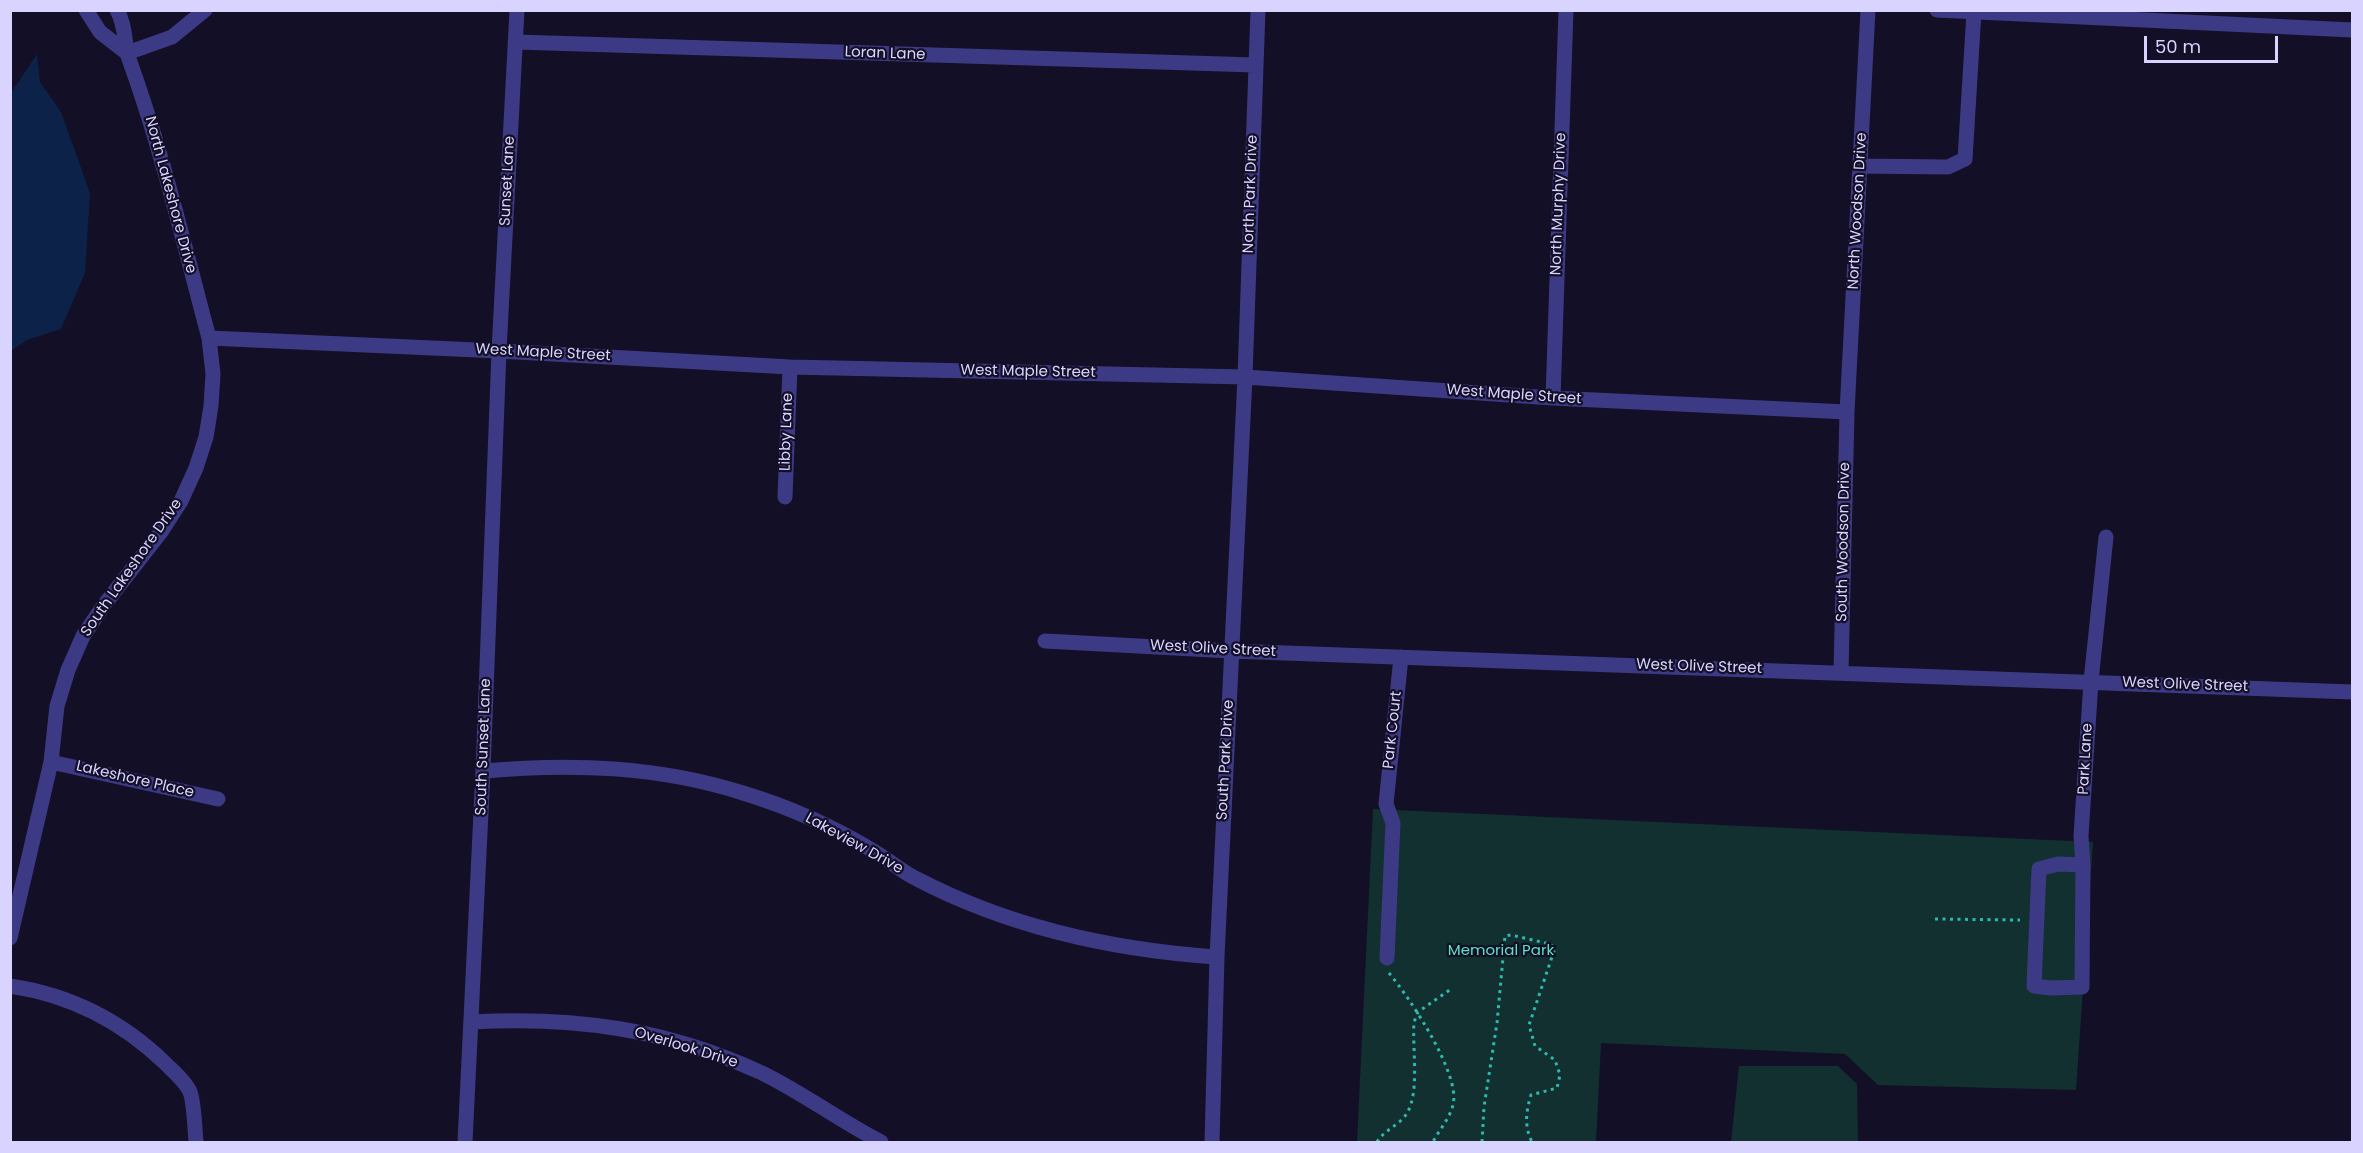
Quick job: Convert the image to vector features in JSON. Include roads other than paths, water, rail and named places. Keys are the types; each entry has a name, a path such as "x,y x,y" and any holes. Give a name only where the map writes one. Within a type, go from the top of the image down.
{"street":[{"path":"86,10 100,32 127,53 172,37 205,10"},
{"name":"North Lakeshore Drive","path":"117,10 124,22 127,53 147,108 209,338"},
{"name":"Sunset Lane","path":"499,351 517,10"},
{"name":"North Park Drive","path":"1245,377 1258,10"},
{"name":"North Murphy Drive","path":"1553,398 1566,10"},
{"name":"North Woodson Drive","path":"1848,412 1868,10"},
{"path":"1937,10 2129,15 2352,30"},
{"path":"1860,166 1948,167 1965,159 1974,12"},
{"name":"Loran Lane","path":"516,42 1255,65"},
{"name":"West Maple Street","path":"209,338 790,367 1245,377 1553,398 1848,412"},
{"name":"South Lakeshore Drive","path":"10,938 51,762 57,706 68,670 83,636 104,604 161,532 181,501 196,468 206,437 211,406 213,374 209,338"},
{"name":"South Sunset Lane","path":"465,1143 483,771 499,351"},
{"name":"Libby Lane","path":"785,497 790,367"},
{"name":"South Park Drive","path":"1212,1143 1217,957 1245,377"},
{"name":"South Woodson Drive","path":"1841,672 1848,412"},
{"name":"Park Lane","path":"2083,866 2058,864 2039,869 2034,986 2082,987 2083,866 2082,836 2091,681 2106,537"},
{"name":"West Olive Street","path":"1045,642 1231,651 2352,692"},
{"name":"Park Court","path":"1388,958 1393,824 1386,804 1401,657"},
{"name":"Lakeshore Place","path":"51,762 218,799"},
{"name":"Lakeview Drive","path":"483,771 535,766 588,766 640,770 692,779 742,792 792,810 876,852 915,878 971,904 1017,921 1112,946 1217,957"},
{"path":"10,987 63,998 89,1009 122,1027 148,1046 190,1092 196,1143"},
{"name":"Overlook Drive","path":"471,1022 519,1019 568,1021 625,1029 672,1040 718,1055 763,1074 881,1143"}],"water":[{"path":"37,54 40,82 61,112 90,193 85,273 61,329 27,340 11,351 11,93"}],"park label":[{"name":"Memorial Park","path":"1501,951"}]}
